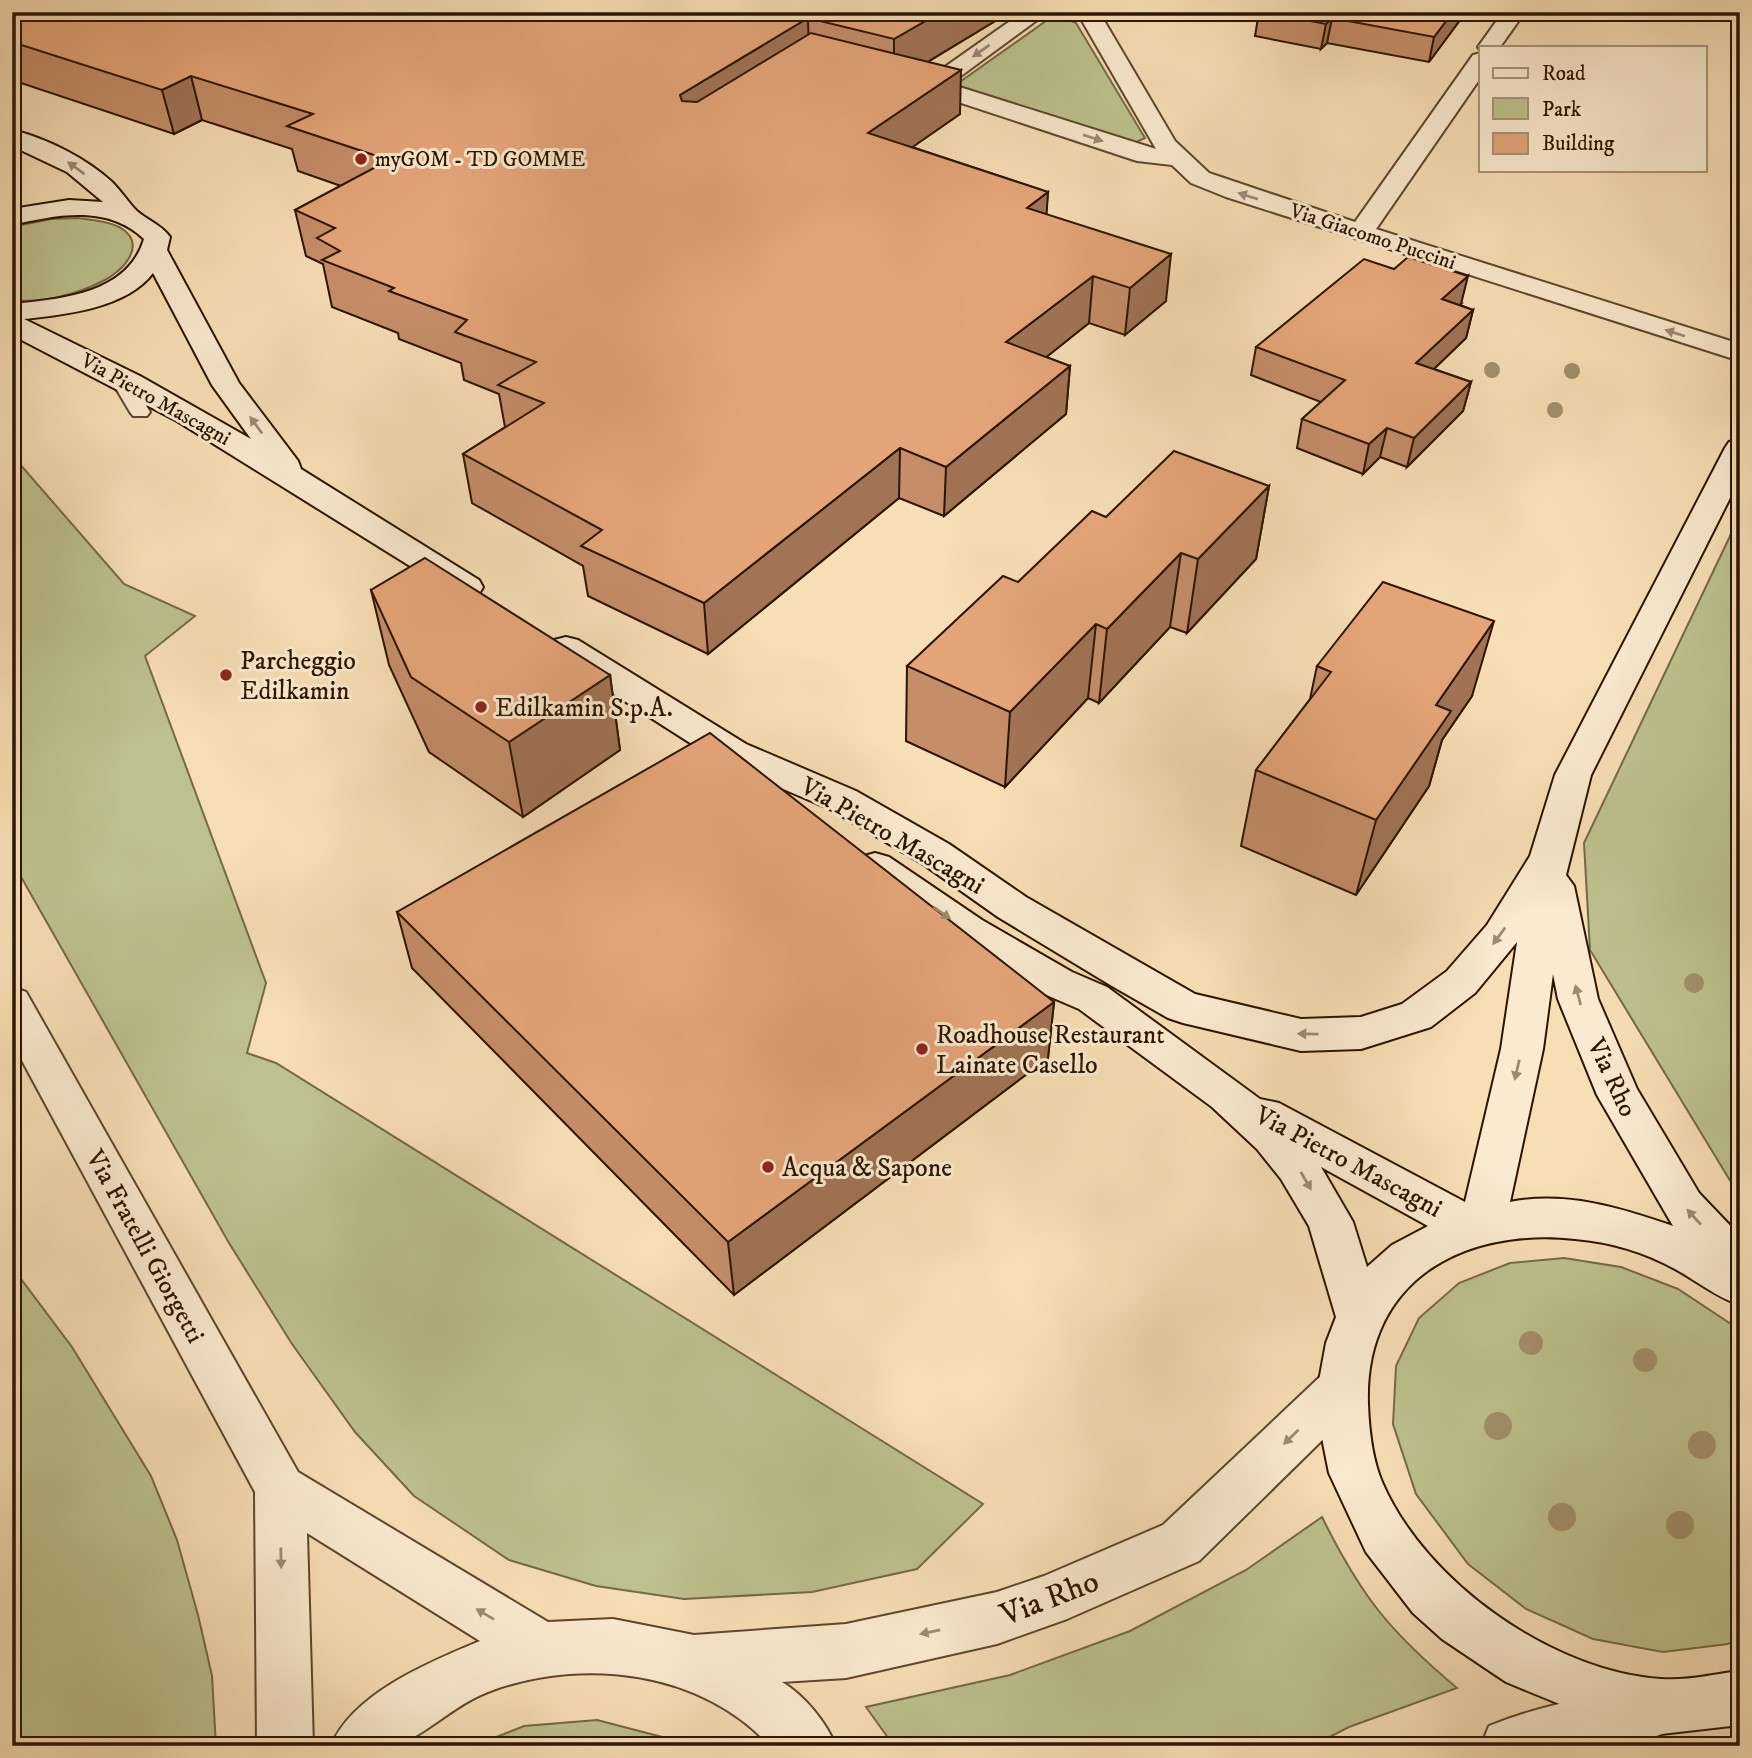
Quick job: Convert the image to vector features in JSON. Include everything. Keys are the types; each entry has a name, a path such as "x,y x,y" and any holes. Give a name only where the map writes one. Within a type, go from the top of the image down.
{"main road":[{"path":"1037,12 924,90 1146,156 1177,160"},
{"name":"Via Giacomo Puccini","path":"1088,12 1165,145 1177,160 1200,178 1235,192 1740,353"},
{"path":"1490,46 1514,12"},
{"path":"1361,232 1479,63"},
{"path":"12,137 64,159 113,194 125,214"},
{"path":"12,217 68,208 99,208 125,214"},
{"name":"Via Pietro Mascagni","path":"125,214 145,224 156,237 156,254 226,384 296,480"},
{"path":"12,312 50,309 98,296 119,287 143,271 156,254"},
{"name":"Via Pietro Mascagni","path":"12,324 118,375 296,480 497,605"},
{"name":"Via Rho","path":"1477,1226 1522,1049 1549,858 1573,775 1740,448"},
{"name":"Via Pietro Mascagni","path":"544,635 733,753 843,800 936,854 1012,907 1183,1007 1263,1028 1301,1035 1360,1032 1416,1016 1461,982 1501,935 1549,858"},
{"name":"Via Pietro Mascagni","path":"733,753 761,781 831,836 968,930 1058,983 1093,998 1227,1095 1272,1136 1304,1177 1329,1222 1359,1317"},
{"name":"Via Rho","path":"1549,858 1578,999 1618,1095 1683,1206 1740,1268"},
{"name":"Via Pietro Mascagni","path":"1012,907 1069,965 1093,998"},
{"name":"Via Fratelli Giorgetti","path":"12,1003 29,1060 280,1489 543,1649"},
{"name":"Via Pietro Mascagni","path":"1227,1095 1477,1226"},
{"path":"1669,1707 1622,1700 1567,1684 1500,1651 1444,1608 1399,1557 1364,1501 1347,1451 1340,1390 1346,1350 1359,1317 1381,1283 1403,1262 1440,1238 1477,1226 1536,1218 1592,1222 1652,1238 1720,1270 1740,1285"},
{"name":"Via Rho","path":"694,1662 846,1650 997,1618 1060,1595 1181,1543 1340,1390"},
{"name":"Via Fratelli Giorgetti","path":"280,1489 285,1746"},
{"path":"359,1746 378,1727 439,1686 489,1664 543,1649 613,1646 694,1662 772,1707 808,1746"},
{"path":"1509,1746 1534,1737 1669,1707 1740,1698"}],"lane":[{"path":"118,375 140,412"}],"green space":[{"path":"1062,17 1076,23 1145,138 1132,144 962,90 957,84 1046,21"},
{"path":"78,218 111,224 129,235 132,250 124,265 103,281 70,294 47,299 12,300 12,227 51,219"},
{"path":"12,455 124,584 195,616 145,656 266,983 247,1053 276,1063 983,1504 917,1569 812,1592 684,1599 596,1586 509,1560 414,1496 355,1432 292,1344 229,1243 12,861"},
{"path":"1740,515 1740,1197 1590,950 1584,843"},
{"path":"1564,1258 1621,1267 1678,1289 1740,1330 1740,1637 1728,1644 1663,1652 1593,1639 1526,1609 1468,1564 1416,1494 1393,1424 1396,1366 1419,1318 1459,1283 1510,1263"},
{"path":"12,1267 72,1347 151,1476 177,1540 198,1615 212,1676 216,1746 12,1746"},
{"path":"1322,1517 1350,1569 1379,1611 1433,1668 1457,1688 1349,1727 1312,1746 894,1746 866,1707 1010,1675 1130,1631 1246,1570"},
{"path":"597,1720 666,1738 678,1746 474,1746 524,1726"}],"building":[{"path":"12,12 941,12 894,39 808,18 680,95 682,101 697,102 811,33 961,70 868,133 1048,192 1027,208 1171,254 1130,288 1093,276 1006,342 1070,366 946,467 900,448 704,603 581,546 602,530 463,454 544,403 498,385 536,362 455,332 467,320 389,291 394,288 322,260 340,251 317,238 335,228 295,210 389,160 287,126 313,114 191,76 162,90 12,42"},
{"path":"1262,12 1453,12 1434,37 1332,18 1326,24"},
{"path":"1408,257 1468,276 1442,299 1473,310 1416,363 1471,382 1414,438 1387,428 1369,444 1302,419 1345,380 1256,347 1364,259 1394,269"},
{"path":"1174,451 1269,486 1198,559 1181,553 1107,629 1096,624 1010,712 907,666 1003,576 1018,582 1092,511 1106,517"},
{"path":"425,558 610,675 509,742 411,677 371,590"},
{"path":"1383,582 1494,621 1436,705 1451,711 1376,820 1256,770 1331,672 1317,666"},
{"path":"710,733 1054,1002 728,1242 397,912"}],"place":[{"name":"myGOM - TD GOMME","path":"361,159"},
{"name":"Parcheggio Edilkamin","path":"226,675"},
{"name":"Edilkamin S.p.A.","path":"481,707"},
{"name":"Roadhouse Restaurant Lainate Casello","path":"922,1049"},
{"name":"Acqua & Sapone","path":"768,1167"}]}
